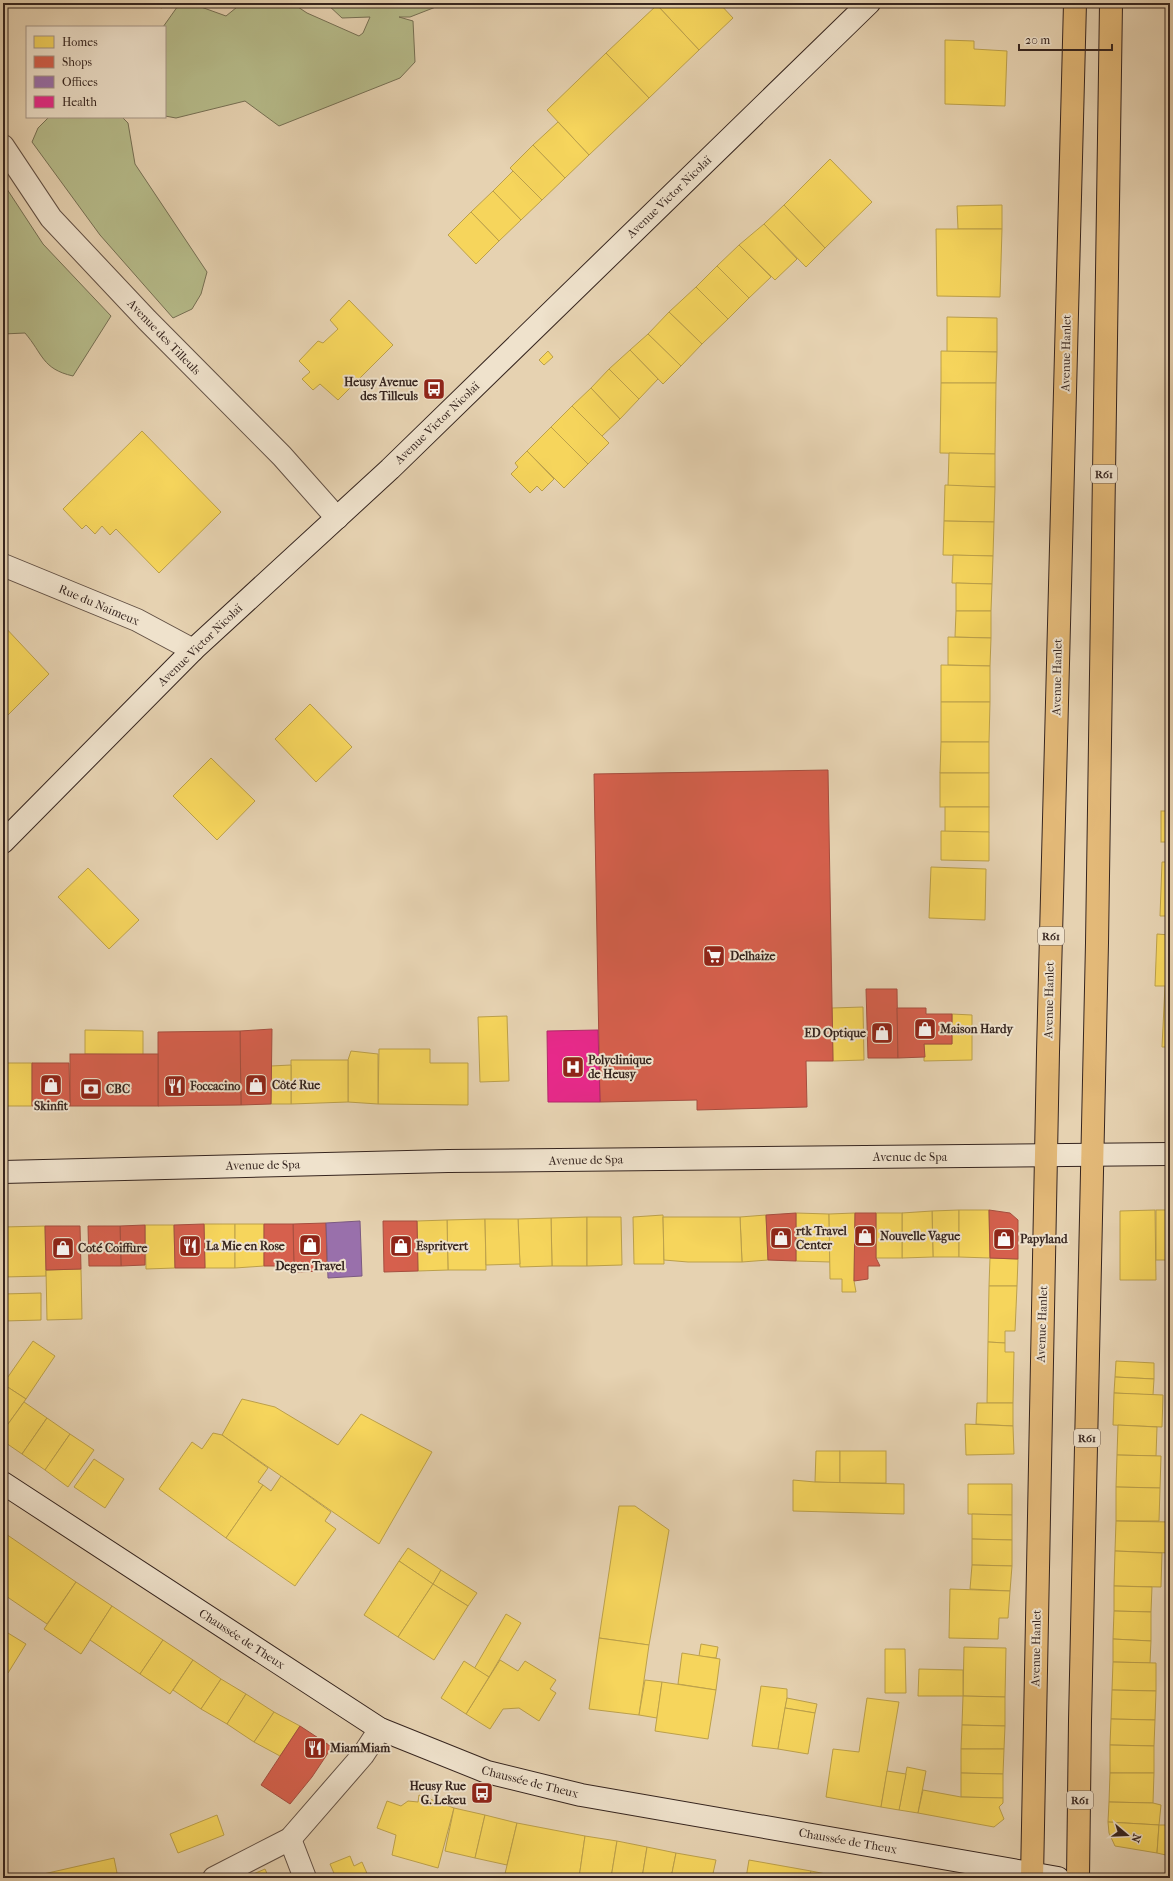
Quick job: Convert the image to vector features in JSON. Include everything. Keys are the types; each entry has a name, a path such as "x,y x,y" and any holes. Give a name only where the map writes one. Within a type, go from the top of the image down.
{"highway":[{"name":"Avenue Hanlet","path":"1032,1875 1046,1155 1075,3"},
{"name":"R61","path":"1078,1878 1080,1721 1093,1154 1111,4"}],"street":[{"name":"Avenue Victor Nicolaï","path":"3,842 193,650 395,464 869,3"},
{"name":"Avenue des Tilleuls","path":"3,146 51,218 147,320 282,456 337,518"},
{"name":"Rue du Naimeux","path":"3,566 137,620 193,650"},
{"name":"Avenue de Spa","path":"3,1172 440,1161 1170,1154"},
{"name":"Chaussée de Theux","path":"3,1483 380,1729 487,1772 581,1795 1032,1875 1058,1878"},
{"path":"214,1878 290,1839 363,1755 380,1729"},
{"path":"290,1839 305,1878"}],"green space":[{"path":"180,3 190,3 226,16 242,3 292,3 307,13 359,36 363,33 370,17 342,18 326,3 446,3 410,17 399,17 413,21 415,62 400,78 279,126 245,101 176,118 166,116 166,26 164,26"},
{"path":"48,118 123,118 128,123 135,164 207,272 201,294 192,309 173,318 100,235 32,142 38,128"},
{"path":"3,183 43,244 111,316 73,376 63,373 49,365 25,333 3,334"}],"building: Homes":[{"path":"115,3 136,3 128,6"},
{"path":"143,3 163,3 162,8"},
{"path":"659,3 719,3 733,18 699,50 657,5"},
{"path":"657,5 699,50 649,98 606,53"},
{"path":"945,40 974,41 974,49 1007,51 1005,106 945,104"},
{"path":"606,53 649,98 589,155 547,110"},
{"path":"558,122 589,155 565,178 533,145"},
{"path":"533,145 565,178 542,200 510,168"},
{"path":"830,159 872,202 825,248 784,205"},
{"path":"513,171 542,200 521,220 493,191"},
{"path":"493,191 521,220 499,241 471,212"},
{"path":"784,205 825,248 806,267 764,224"},
{"path":"1002,205 1002,229 958,229 957,206"},
{"path":"471,212 499,241 476,264 448,235"},
{"path":"764,224 797,259 775,280 739,245"},
{"path":"936,229 1002,229 1000,297 937,296"},
{"path":"739,245 771,277 749,298 717,266"},
{"path":"717,266 749,298 728,319 696,287"},
{"path":"696,287 728,319 702,344 669,312"},
{"path":"349,300 393,345 338,400 320,384 313,390 302,379 310,372 299,361 318,341 323,343 338,329 330,320"},
{"path":"669,312 702,344 681,366 648,334"},
{"path":"947,317 997,318 997,352 947,352"},
{"path":"648,334 681,366 663,384 630,350"},
{"path":"630,350 658,379 639,399 609,369"},
{"path":"548,351 553,357 544,365 539,360"},
{"path":"941,351 997,352 996,383 941,383"},
{"path":"609,369 639,399 620,419 591,388"},
{"path":"941,383 996,383 995,454 940,453"},
{"path":"591,388 620,419 601,437 572,406"},
{"path":"572,406 609,443 588,464 551,427"},
{"path":"551,427 588,464 564,488 527,451"},
{"path":"142,431 221,512 159,573 116,529 110,535 102,526 95,534 86,525 82,529 63,509"},
{"path":"527,451 554,479 542,491 537,486 530,493 511,474 518,467 515,463"},
{"path":"949,453 995,454 995,487 948,486"},
{"path":"945,485 995,487 994,522 944,521"},
{"path":"944,521 994,522 993,556 943,555"},
{"path":"953,555 993,556 992,584 952,583"},
{"path":"956,583 992,584 991,611 956,611"},
{"path":"1170,604 1170,635 1169,635"},
{"path":"956,611 991,611 991,638 955,637"},
{"path":"3,625 49,674 3,720"},
{"path":"1169,635 1170,664 1168,664"},
{"path":"948,637 991,638 990,666 948,665"},
{"path":"1168,664 1170,664 1170,683 1168,683"},
{"path":"941,665 990,666 990,702 941,702"},
{"path":"1168,683 1170,683 1170,707 1167,707"},
{"path":"941,702 990,702 989,742 941,742"},
{"path":"310,704 352,747 316,782 275,739"},
{"path":"1167,707 1170,707 1170,730 1167,730"},
{"path":"1167,730 1170,730 1170,759 1167,759"},
{"path":"941,742 989,742 989,773 940,773"},
{"path":"211,758 255,801 217,840 173,796"},
{"path":"1167,759 1170,759 1170,811 1167,811"},
{"path":"940,773 989,773 989,807 940,807"},
{"path":"945,807 989,807 989,832 945,832"},
{"path":"1161,811 1170,811 1170,842 1161,842"},
{"path":"941,831 989,832 989,861 941,860"},
{"path":"1162,862 1170,862 1170,916 1160,916"},
{"path":"931,867 986,869 985,920 929,918"},
{"path":"88,868 139,920 109,949 58,897"},
{"path":"1157,934 1170,935 1170,1047 1162,1047 1165,986 1155,986"},
{"path":"863,1007 864,1060 833,1061 832,1008"},
{"path":"952,1014 972,1015 972,1060 924,1061 924,1044 952,1044"},
{"path":"507,1016 509,1081 480,1082 478,1017"},
{"path":"85,1030 143,1031 143,1055 85,1054"},
{"path":"379,1049 430,1049 430,1063 468,1063 468,1105 378,1104"},
{"path":"351,1051 378,1054 378,1104 348,1102 348,1060"},
{"path":"291,1060 348,1060 348,1102 291,1104"},
{"path":"3,1063 32,1063 32,1106 3,1106"},
{"path":"291,1065 291,1104 271,1104 271,1066"},
{"path":"959,1210 959,1257 933,1257 932,1211"},
{"path":"959,1210 989,1210 990,1258 959,1257"},
{"path":"1155,1210 1156,1280 1120,1280 1120,1211"},
{"path":"1156,1210 1170,1210 1170,1260 1156,1260"},
{"path":"932,1211 933,1257 902,1258 902,1213"},
{"path":"796,1213 829,1214 830,1262 796,1261"},
{"path":"855,1213 854,1281 856,1292 842,1292 842,1279 830,1279 829,1214"},
{"path":"876,1213 902,1213 902,1258 876,1258"},
{"path":"663,1215 664,1264 634,1264 633,1217"},
{"path":"766,1215 768,1260 742,1262 740,1217"},
{"path":"587,1217 587,1266 552,1266 551,1218"},
{"path":"587,1217 621,1217 622,1265 587,1266"},
{"path":"663,1217 740,1217 742,1262 688,1262 664,1260"},
{"path":"551,1218 552,1266 520,1267 518,1219"},
{"path":"485,1219 486,1270 448,1270 447,1220"},
{"path":"485,1219 518,1219 520,1264 486,1265"},
{"path":"447,1220 448,1270 418,1271 417,1221"},
{"path":"204,1224 235,1224 235,1268 205,1268"},
{"path":"235,1224 264,1224 264,1266 235,1268"},
{"path":"145,1225 174,1225 175,1268 146,1269"},
{"path":"45,1226 46,1276 3,1277 3,1227"},
{"path":"990,1258 1018,1259 1017,1286 989,1286"},
{"path":"81,1269 82,1319 47,1320 46,1270"},
{"path":"989,1286 1017,1286 1015,1331 1005,1331 1005,1343 988,1342"},
{"path":"41,1293 41,1320 4,1321 3,1294"},
{"path":"33,1341 55,1356 26,1399 3,1384"},
{"path":"988,1342 1005,1343 1005,1352 1014,1352 1013,1403 987,1403"},
{"path":"1116,1361 1154,1363 1154,1379 1115,1377"},
{"path":"1115,1377 1154,1379 1153,1395 1114,1393"},
{"path":"3,1384 26,1399 3,1431"},
{"path":"1114,1393 1163,1395 1162,1427 1113,1425"},
{"path":"242,1399 275,1407 338,1445 361,1414 432,1452 379,1544 222,1435"},
{"path":"24,1402 47,1418 22,1454 3,1441 3,1431"},
{"path":"977,1403 1013,1403 1013,1426 976,1424"},
{"path":"47,1418 70,1434 45,1470 22,1454"},
{"path":"965,1424 1013,1426 1014,1454 966,1455"},
{"path":"1118,1425 1157,1427 1156,1456 1117,1455"},
{"path":"213,1433 222,1435 268,1468 258,1482 263,1485 226,1538 159,1489 192,1442 202,1449"},
{"path":"70,1434 94,1450 68,1487 45,1470"},
{"path":"816,1451 840,1451 840,1483 815,1482"},
{"path":"840,1451 886,1451 886,1483 840,1483"},
{"path":"1117,1455 1161,1456 1160,1488 1116,1487"},
{"path":"94,1459 124,1479 105,1508 74,1487"},
{"path":"281,1476 331,1512 325,1521 336,1529 295,1586 226,1538 263,1485 271,1491"},
{"path":"793,1480 815,1482 904,1484 904,1514 793,1511"},
{"path":"968,1484 1012,1484 1012,1515 968,1514"},
{"path":"1116,1487 1160,1488 1159,1521 1116,1521"},
{"path":"619,1506 635,1506 669,1530 649,1645 599,1638"},
{"path":"972,1514 1012,1515 1012,1540 972,1539"},
{"path":"1116,1521 1170,1522 1170,1553 1115,1551"},
{"path":"3,1532 76,1582 47,1624 3,1594"},
{"path":"972,1539 1012,1540 1012,1566 972,1565"},
{"path":"408,1548 441,1570 433,1584 399,1561"},
{"path":"1115,1551 1162,1553 1161,1587 1114,1586"},
{"path":"399,1561 433,1584 398,1637 364,1615"},
{"path":"972,1565 1012,1566 1010,1591 970,1589"},
{"path":"441,1570 477,1593 468,1606 433,1584"},
{"path":"76,1582 112,1606 81,1654 44,1629"},
{"path":"433,1584 468,1606 434,1660 398,1637"},
{"path":"1114,1586 1152,1587 1151,1612 1114,1611"},
{"path":"950,1589 1010,1591 1008,1618 999,1618 998,1639 949,1638"},
{"path":"112,1606 163,1640 140,1674 90,1640"},
{"path":"1114,1611 1151,1612 1151,1641 1113,1639"},
{"path":"506,1614 521,1623 489,1677 474,1669"},
{"path":"3,1630 26,1644 8,1673 3,1670"},
{"path":"599,1638 649,1645 639,1715 589,1709"},
{"path":"1113,1639 1151,1641 1150,1663 1113,1662"},
{"path":"163,1640 193,1660 170,1694 140,1674"},
{"path":"701,1644 718,1647 716,1658 699,1656"},
{"path":"964,1647 1006,1648 1005,1697 963,1696"},
{"path":"885,1649 905,1649 906,1693 885,1693"},
{"path":"682,1653 720,1659 716,1690 678,1684"},
{"path":"193,1660 221,1679 201,1709 173,1690"},
{"path":"500,1660 518,1671 525,1661 556,1680 550,1689 556,1693 539,1721 519,1708 503,1709 490,1729 466,1714"},
{"path":"464,1661 489,1677 466,1714 441,1698"},
{"path":"1113,1662 1156,1663 1156,1691 1112,1690"},
{"path":"919,1669 963,1670 963,1696 918,1696"},
{"path":"221,1679 246,1694 227,1724 201,1709"},
{"path":"645,1680 662,1682 657,1718 639,1715"},
{"path":"662,1682 716,1690 708,1739 655,1731"},
{"path":"761,1686 787,1689 787,1698 778,1749 752,1746"},
{"path":"1112,1690 1156,1691 1155,1720 1111,1719"},
{"path":"246,1694 274,1712 254,1742 227,1724"},
{"path":"963,1696 1005,1697 1005,1726 962,1725"},
{"path":"787,1698 817,1704 815,1713 785,1708"},
{"path":"867,1698 899,1702 881,1807 826,1797 833,1749 859,1752"},
{"path":"785,1708 815,1713 808,1754 778,1749"},
{"path":"274,1712 300,1726 280,1756 254,1742"},
{"path":"1111,1719 1155,1720 1154,1746 1110,1745"},
{"path":"962,1725 1005,1726 1004,1749 961,1749"},
{"path":"1110,1745 1154,1746 1154,1773 1110,1773"},
{"path":"961,1749 1004,1749 1003,1774 961,1773"},
{"path":"907,1767 926,1771 918,1813 899,1810"},
{"path":"887,1771 906,1774 899,1810 881,1807"},
{"path":"961,1773 1003,1774 1003,1798 961,1797"},
{"path":"1110,1773 1154,1773 1153,1803 1109,1802"},
{"path":"923,1790 961,1797 1003,1798 1003,1803 999,1807 1004,1819 994,1827 918,1813"},
{"path":"419,1795 454,1808 438,1868 392,1855 396,1835 377,1828 387,1801 401,1806 408,1801 418,1802"},
{"path":"1109,1802 1153,1803 1161,1805 1159,1825 1108,1822"},
{"path":"454,1808 485,1815 475,1858 445,1851"},
{"path":"217,1815 224,1835 178,1853 170,1834"},
{"path":"485,1815 517,1823 507,1865 475,1858"},
{"path":"1108,1822 1159,1825 1157,1853 1115,1846 1109,1833"},
{"path":"517,1823 585,1836 579,1878 504,1878"},
{"path":"1159,1825 1170,1825 1170,1856 1157,1853"},
{"path":"585,1836 617,1841 611,1878 579,1878"},
{"path":"617,1841 647,1847 642,1878 611,1878"},
{"path":"647,1847 676,1853 671,1878 642,1878"},
{"path":"676,1853 716,1860 712,1878 671,1878"},
{"path":"350,1856 354,1866 362,1862 369,1878 336,1878 330,1864"},
{"path":"114,1858 118,1878 40,1878 39,1875"},
{"path":"749,1860 811,1871 809,1878 746,1878"},
{"path":"265,1869 269,1878 244,1878"},
{"path":"811,1871 841,1877 809,1878"}],"building: Shops":[{"name":"Delhaize","path":"828,770 833,1061 806,1061 807,1107 697,1110 697,1100 600,1102 594,774"},
{"name":"ED Optique","path":"866,989 897,989 898,1058 868,1058"},
{"name":"Maison Hardy","path":"897,1008 926,1008 926,1014 952,1014 952,1044 924,1044 925,1057 898,1058"},
{"name":"Côté Rue","path":"272,1029 271,1104 241,1105 240,1031"},
{"path":"240,1031 241,1105 158,1106 158,1032"},
{"path":"70,1054 158,1054 158,1106 70,1106"},
{"name":"Skinfit","path":"32,1063 69,1063 70,1106 32,1106"},
{"name":"Papyland","path":"989,1210 1010,1213 1018,1220 1018,1259 990,1258"},
{"name":"rtk Travel Center","path":"796,1213 796,1261 768,1260 766,1215"},
{"name":"Nouvelle Vague","path":"855,1213 876,1213 876,1258 880,1266 868,1266 868,1279 854,1281"},
{"name":"Espritvert","path":"383,1221 417,1221 418,1271 384,1272"},
{"name":"Degen Travel","path":"326,1223 327,1271 294,1272 293,1224"},
{"name":"La Mie en Rose","path":"204,1224 205,1268 175,1268 174,1225"},
{"path":"264,1224 293,1224 294,1266 264,1266"},
{"path":"145,1225 145,1265 121,1266 120,1226"},
{"name":"Coté Coiffure","path":"45,1226 80,1226 81,1269 46,1270"},
{"path":"88,1226 120,1226 121,1266 89,1266"},
{"path":"300,1726 332,1747 312,1777 290,1804 261,1785"}],"building: Offices":[{"path":"360,1221 362,1276 328,1278 326,1223"}],"building: Health":[{"name":"Polyclinique de Heusy","path":"598,1030 600,1102 548,1102 547,1031"}],"place":[{"name":"Heusy Avenue des Tilleuls","path":"434,389"},
{"name":"Delhaize","path":"714,956"},
{"name":"Maison Hardy","path":"925,1029"},
{"name":"ED Optique","path":"882,1033"},
{"name":"Polyclinique de Heusy","path":"573,1067"},
{"name":"Skinfit","path":"51,1085"},
{"name":"Côté Rue","path":"256,1085"},
{"name":"Foccacino","path":"175,1086"},
{"name":"CBC","path":"91,1089"},
{"name":"Nouvelle Vague","path":"865,1236"},
{"name":"rtk Travel Center","path":"781,1238"},
{"name":"Papyland","path":"1004,1239"},
{"name":"Degen Travel","path":"310,1245"},
{"name":"La Mie en Rose","path":"190,1246"},
{"name":"Espritvert","path":"401,1246"},
{"name":"Coté Coiffure","path":"63,1248"},
{"name":"MiamMiam","path":"315,1748"},
{"name":"Heusy Rue G. Lekeu","path":"482,1793"}]}
